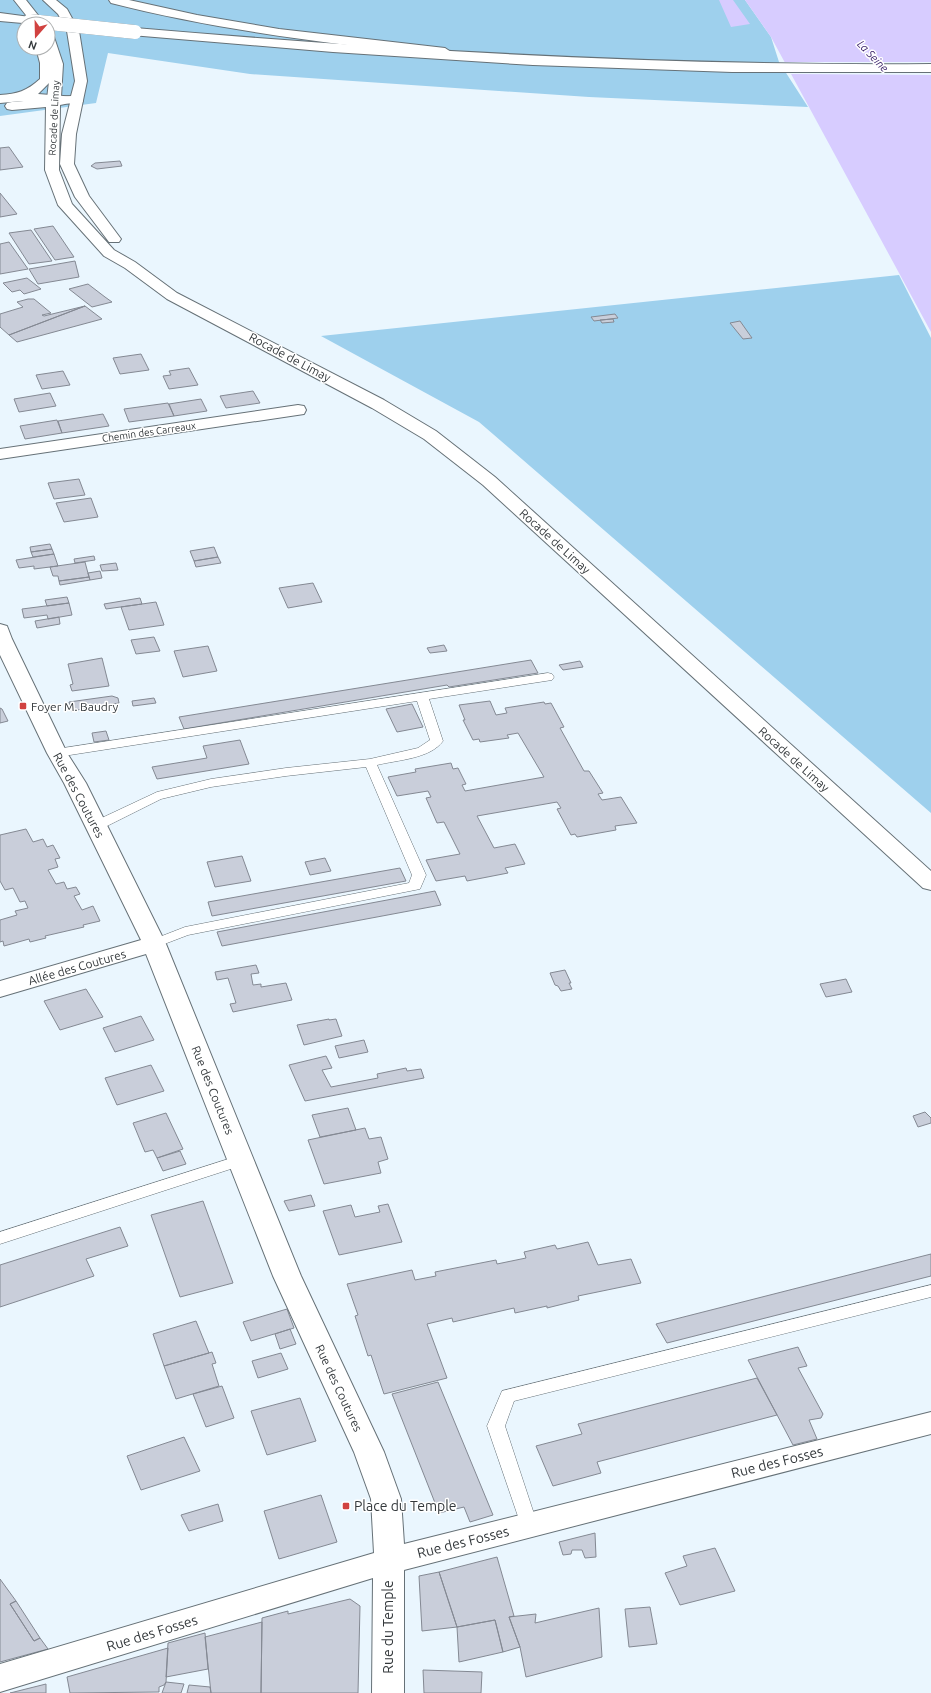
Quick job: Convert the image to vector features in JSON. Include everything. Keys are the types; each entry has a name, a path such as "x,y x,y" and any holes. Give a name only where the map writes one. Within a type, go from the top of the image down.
{"main road":[{"path":"20,0 27,16"},
{"name":"Rocade de Limay","path":"49,0 63,12 73,31 81,81 52,119 52,170 65,205 108,253 130,265 172,296 378,404 430,435 489,481 931,884"},
{"path":"115,0 173,15 297,36 502,58"},
{"path":"0,18 16,20"},
{"path":"56,25 258,43 502,58 650,65 769,68 931,68"},
{"path":"11,103 36,90 46,80 46,64 44,56"},
{"name":"Rocade de Limay","path":"54,56 65,100 69,134 67,164 82,197 106,230 125,251 130,265"},
{"path":"0,100 52,119"},
{"path":"11,103 65,100"},
{"name":"Chemin des Carreaux","path":"0,454 298,410"},
{"name":"Rue des Coutures","path":"1,634 57,753 75,783 154,944 288,1276 369,1452 386,1499 389,1534 388,1561"},
{"name":"Allée des Coutures","path":"0,989 154,944"},
{"name":"Rue des Fosses","path":"0,1678 388,1561 931,1423"},
{"name":"Rue du Temple","path":"388,1561 388,1693"}],"lane":[{"path":"57,753 548,677"},
{"path":"96,826 157,796 211,783 286,772 370,763 422,751 437,741 422,697"},
{"path":"154,944 185,931 415,886 419,875 370,763"},
{"path":"0,1238 241,1160"},
{"path":"529,1526 496,1426 508,1396 931,1291"}],"shaded area":[{"path":"0,0 745,0 771,37 779,62 808,107 589,97 250,74 108,53 96,103 0,116"},
{"path":"899,275 931,338 931,813 479,422 321,336"}],"water":[{"path":"719,0 733,0 750,24 731,27"},
{"name":"La Seine","path":"745,0 931,0 931,332 771,37"}],"pier":[{"path":"782,62 931,62 931,75 789,74"}],"building":[{"path":"9,147 23,167 0,170 0,148"},
{"path":"120,161 122,166 97,169 91,166 95,163"},
{"path":"0,193 17,214 0,217"},
{"path":"53,226 74,257 55,260 34,229"},
{"path":"31,230 52,261 29,264 9,233"},
{"path":"9,242 28,269 0,274 0,244"},
{"path":"75,261 79,277 38,284 29,269"},
{"path":"27,278 41,289 24,294 20,290 12,292 3,283"},
{"path":"88,284 112,302 92,307 69,289"},
{"path":"34,299 51,313 42,315 44,316 85,306 9,335 0,327 0,314 23,307 17,302"},
{"path":"85,306 102,319 17,342 9,335"},
{"path":"615,314 618,318 594,321 591,317"},
{"path":"613,319 614,322 602,323 600,320"},
{"path":"740,321 752,338 743,339 730,323"},
{"path":"141,354 149,370 120,374 113,358"},
{"path":"189,368 198,385 169,389 163,376 171,375 169,371"},
{"path":"63,371 70,385 42,389 36,375"},
{"path":"253,391 260,403 226,408 220,396"},
{"path":"50,393 56,406 19,412 14,399"},
{"path":"201,399 207,411 174,416 169,404"},
{"path":"168,403 174,416 129,422 124,409"},
{"path":"103,414 109,426 62,433 58,421"},
{"path":"57,420 62,433 25,439 20,426"},
{"path":"79,479 85,495 54,499 48,483"},
{"path":"91,498 98,517 64,522 56,503"},
{"path":"50,544 52,549 31,552 30,547"},
{"path":"214,547 218,557 194,561 190,551"},
{"path":"52,549 54,554 33,557 31,552"},
{"path":"54,554 58,566 34,569 34,566 19,568 16,560"},
{"path":"94,556 95,560 75,563 74,559"},
{"path":"218,557 221,563 196,567 194,561"},
{"path":"85,562 89,577 59,581 58,576 53,576 50,567"},
{"path":"116,563 118,570 102,571 100,565"},
{"path":"100,571 102,578 90,580 88,573"},
{"path":"89,577 90,580 60,585 59,581"},
{"path":"313,583 322,602 288,608 279,588"},
{"path":"67,597 69,603 47,606 45,600"},
{"path":"140,598 142,604 106,609 104,604"},
{"path":"156,602 164,625 129,630 121,607"},
{"path":"69,603 72,615 48,619 47,615 24,618 22,609"},
{"path":"59,617 60,624 37,628 35,621"},
{"path":"154,637 160,651 136,654 131,640"},
{"path":"444,645 447,651 430,653 427,648"},
{"path":"208,646 217,671 183,677 174,651"},
{"path":"102,658 109,686 72,691 70,685 73,684 68,664"},
{"path":"531,660 538,673 449,687 447,685 184,729 179,717"},
{"path":"580,661 583,667 563,670 559,665"},
{"path":"112,696 118,698 119,703 71,711 69,702"},
{"path":"154,698 156,703 133,706 132,701"},
{"path":"490,701 496,715 507,713 505,708 544,702 545,704 551,703 564,727 560,728 584,771 589,771 603,793 598,794 602,800 621,797 637,823 615,826 616,830 577,837 575,834 571,835 557,809 561,808 557,802 477,816 494,848 515,844 525,864 505,868 508,873 467,881 465,876 436,881 426,860 460,854 444,822 437,823 426,798 431,797 428,791 397,796 388,777 416,772 415,769 451,763 453,769 458,768 466,784 462,785 465,791 544,777 518,733 507,735 509,738 480,742 479,739 473,740 463,720 465,720 459,705"},
{"path":"412,704 423,727 397,732 386,709"},
{"path":"0,708 2,709 8,721 0,723"},
{"path":"106,731 109,740 94,742 92,733"},
{"path":"240,740 249,764 157,779 152,767 207,758 203,746"},
{"path":"26,829 33,842 43,839 47,847 53,845 60,858 55,859 58,867 48,870 56,884 64,882 67,889 76,887 80,894 74,896 82,910 93,906 100,921 83,925 84,927 45,936 46,938 30,942 29,939 4,946 3,941 0,942 0,920 17,915 15,911 28,908 25,901 20,902 13,888 5,890 0,881 0,835"},
{"path":"242,856 251,881 215,887 207,862"},
{"path":"325,858 331,871 310,875 305,862"},
{"path":"400,868 406,881 212,916 208,902"},
{"path":"435,891 441,905 222,946 217,932"},
{"path":"256,965 259,973 251,974 253,985 261,984 261,987 286,983 292,1000 233,1012 230,1004 236,1003 228,978 217,980 215,972"},
{"path":"565,970 572,989 561,991 558,986 555,985 550,973"},
{"path":"846,979 852,992 826,997 820,984"},
{"path":"86,989 103,1017 60,1030 44,1001"},
{"path":"141,1016 154,1040 115,1052 103,1028"},
{"path":"336,1019 342,1036 304,1045 297,1025"},
{"path":"364,1040 368,1052 339,1058 335,1046"},
{"path":"326,1056 332,1068 322,1070 331,1087 378,1078 377,1074 406,1068 407,1071 421,1069 424,1078 305,1101 289,1065"},
{"path":"151,1065 164,1091 117,1105 105,1078"},
{"path":"348,1108 356,1130 320,1137 312,1115"},
{"path":"925,1112 931,1118 931,1123 918,1127 913,1116"},
{"path":"166,1113 183,1149 157,1158 153,1150 145,1152 133,1123"},
{"path":"365,1128 369,1139 381,1137 388,1159 378,1162 381,1173 324,1184 308,1140"},
{"path":"180,1151 186,1164 163,1171 157,1158"},
{"path":"311,1195 315,1206 289,1211 284,1201"},
{"path":"203,1201 233,1283 180,1297 151,1215"},
{"path":"388,1204 402,1242 339,1255 323,1211 351,1205 355,1217 380,1212 378,1206"},
{"path":"120,1227 128,1246 86,1259 94,1276 0,1307 0,1265"},
{"path":"588,1242 598,1265 631,1259 641,1283 578,1296 579,1300 547,1308 547,1306 515,1313 514,1308 453,1322 452,1318 427,1324 447,1378 384,1394 371,1355 368,1356 355,1316 358,1315 347,1284 412,1270 415,1280 436,1276 435,1272 496,1260 497,1264 526,1258 524,1252 555,1245 557,1249"},
{"path":"931,1254 931,1276 667,1343 656,1324"},
{"path":"287,1309 294,1328 251,1341 243,1322"},
{"path":"196,1321 209,1353 164,1366 153,1334"},
{"path":"290,1329 296,1344 280,1349 275,1334"},
{"path":"798,1347 807,1366 798,1368 823,1414 821,1418 809,1420 817,1439 793,1445 748,1360"},
{"path":"212,1352 216,1363 212,1364 219,1386 176,1399 164,1366"},
{"path":"281,1353 288,1369 258,1378 252,1361"},
{"path":"757,1378 777,1415 597,1462 601,1473 553,1486 536,1446 582,1434 578,1424"},
{"path":"438,1382 493,1515 470,1522 464,1507 439,1513 392,1394"},
{"path":"222,1386 234,1418 206,1427 193,1394"},
{"path":"300,1398 316,1441 267,1455 251,1411"},
{"path":"184,1437 200,1471 141,1490 127,1456"},
{"path":"321,1495 337,1542 279,1559 264,1511"},
{"path":"218,1504 223,1521 189,1531 181,1515"},
{"path":"595,1533 596,1557 585,1558 582,1550 572,1550 571,1554 563,1555 559,1542"},
{"path":"715,1548 735,1591 680,1605 665,1573 687,1566 683,1556"},
{"path":"497,1557 514,1616 509,1617 520,1647 503,1652 495,1620 457,1627 439,1572"},
{"path":"439,1572 457,1627 422,1631 419,1576"},
{"path":"0,1579 16,1601 10,1604 34,1641 40,1638 48,1649 0,1662"},
{"path":"350,1599 360,1606 358,1693 261,1693 262,1618 288,1611 288,1614"},
{"path":"16,1601 40,1638 34,1641 10,1604"},
{"path":"650,1607 657,1644 629,1647 625,1609"},
{"path":"599,1608 602,1657 526,1677 520,1647 509,1617 536,1614 535,1623"},
{"path":"495,1620 503,1652 459,1662 457,1627"},
{"path":"262,1622 261,1693 211,1693 205,1637"},
{"path":"205,1633 208,1669 166,1677 168,1643"},
{"path":"168,1648 166,1682 164,1685 159,1687 159,1692 70,1693 67,1677"},
{"path":"423,1670 482,1672 481,1693 424,1693"},
{"path":"166,1682 184,1684 181,1693 162,1693"},
{"path":"46,1684 46,1693 10,1693"},
{"path":"189,1685 210,1687 211,1693 187,1693"}],"place":[{"name":"Foyer M. Baudry","path":"23,706"},
{"name":"Place du Temple","path":"346,1506"}]}
